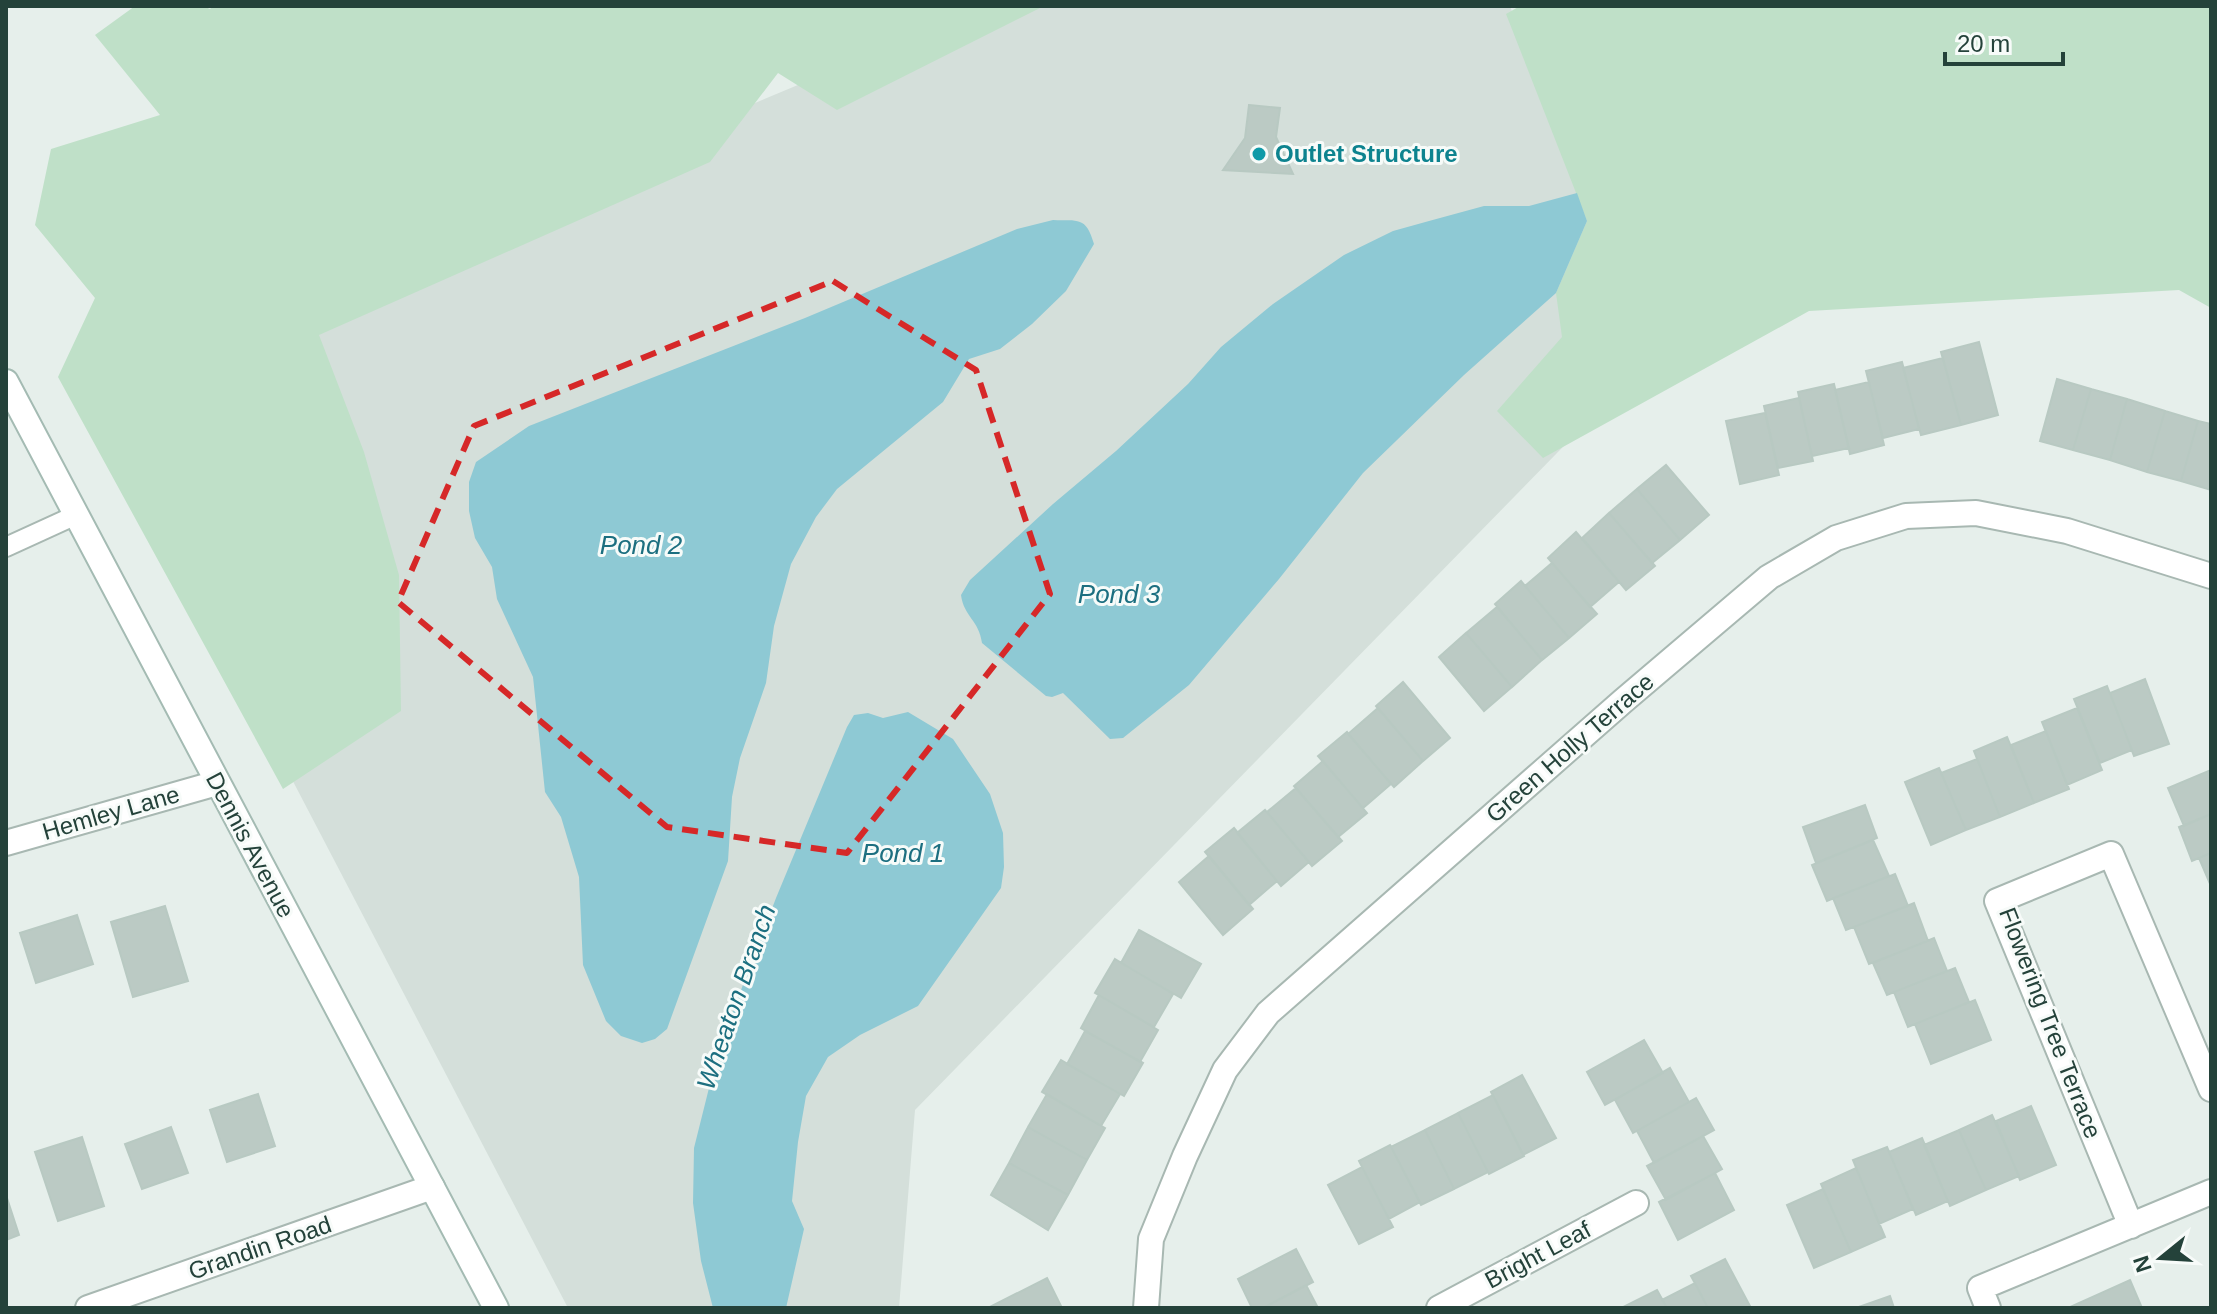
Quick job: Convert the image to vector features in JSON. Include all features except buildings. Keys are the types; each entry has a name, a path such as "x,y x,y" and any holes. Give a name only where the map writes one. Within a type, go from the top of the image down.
{"street":[{"name":"Dennis Avenue","path":"6,382 496,1308"},
{"name":"Green Holly Terrace","path":"1146,1308 1151,1239 1185,1156 1225,1070 1268,1013 1611,711 1769,577 1836,538 1906,516 1976,513 2067,531 2211,576"},
{"name":"Hemley Lane","path":"6,843 217,783"},
{"name":"Flowering Tree Terrace","path":"2131,1226 1997,901 2111,854 2211,1089"},
{"name":"Grandin Road","path":"88,1308 432,1187"},
{"path":"1988,1308 1980,1288 2211,1192"},
{"name":"Bright Leaf","path":"1439,1308 1636,1203"}],"lane":[{"path":"6,547 76,515"}],"highlighted area":[{"path":"833,281 976,370 1050,594 847,853 667,827 398,602 474,426"}],"shaded area":[{"path":"987,6 1510,6 1643,365 915,1110 899,1308 568,1308 85,383"}],"green space":[{"path":"135,6 203,6 210,9 213,6 1044,6 837,110 778,73 710,162 319,335 364,452 399,575 401,711 283,789 58,377 95,298 35,225 51,149 160,115 95,35"},
{"path":"1520,6 2211,6 2211,308 2179,290 1809,311 1543,458 1497,411 1562,337 1556,293 1587,221 1506,14"}],"water":[{"name":"Pond 3","path":"1577,193 1587,221 1556,293 1464,375 1363,473 1189,685 1123,738 1110,739 1063,693 1046,696 982,643 961,595 970,580 1116,451 1188,384 1221,347 1273,304 1344,255 1393,231 1484,206 1529,206"},
{"name":"Pond 2","path":"1053,220 1084,224 1094,244 1066,291 1000,349 969,359 943,402 837,489 816,517 791,564 774,626 766,683 740,758 732,797 728,861 667,1029 655,1039 642,1043 621,1036 606,1021 583,965 579,877 561,817 545,792 533,677 497,599 492,567 475,538 469,511 469,482 476,462 529,426 805,318 1017,229"},
{"name":"Pond 1","path":"908,712 953,739 990,794 1003,833 1001,888 918,1006 860,1035 828,1057 806,1096 792,1201 804,1229 786,1308 713,1308 701,1261 693,1203 694,1148 719,1048 776,898 847,727 854,715 868,713 883,718"}],"place":[{"name":"Outlet Structure","path":"1259,154"}],"water label":[{"name":"Wheaton Branch","path":"736,997"}]}
